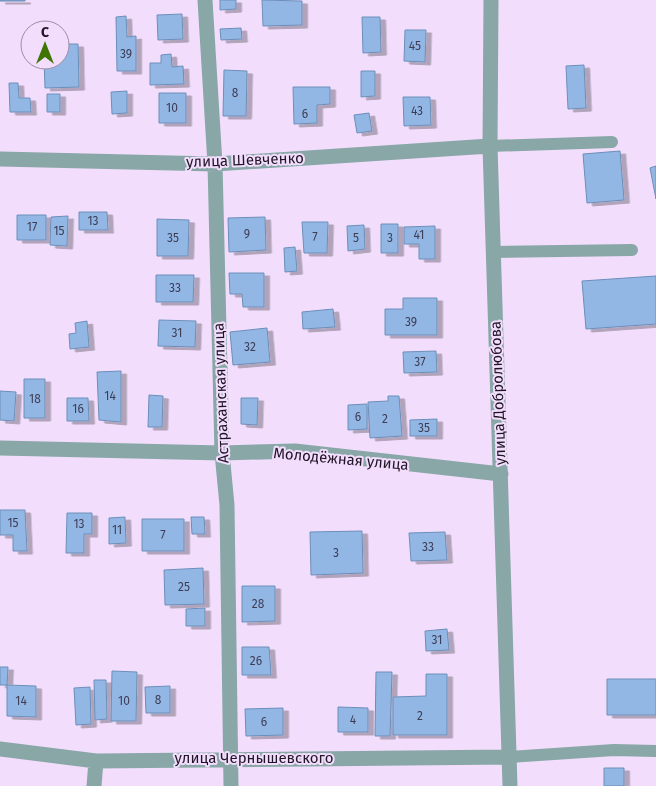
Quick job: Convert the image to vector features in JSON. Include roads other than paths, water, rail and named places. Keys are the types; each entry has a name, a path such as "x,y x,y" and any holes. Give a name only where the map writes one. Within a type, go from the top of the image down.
{"street":[{"name":"Астраханская улица","path":"205,0 215,164 222,453 227,505 229,759 231,786"},
{"name":"улица Добролюбова","path":"491,0 490,146 510,786"},
{"name":"улица Шевченко","path":"0,159 215,164 490,146"},
{"name":"Молодёжная улица","path":"0,448 222,453 295,451 501,474"},
{"name":"улица Чернышевского","path":"0,749 96,760 509,757"},
{"path":"94,786 96,760"}],"lane":[{"path":"490,146 612,142"},
{"path":"494,252 632,250"},
{"path":"509,757 614,750 656,751"}]}
